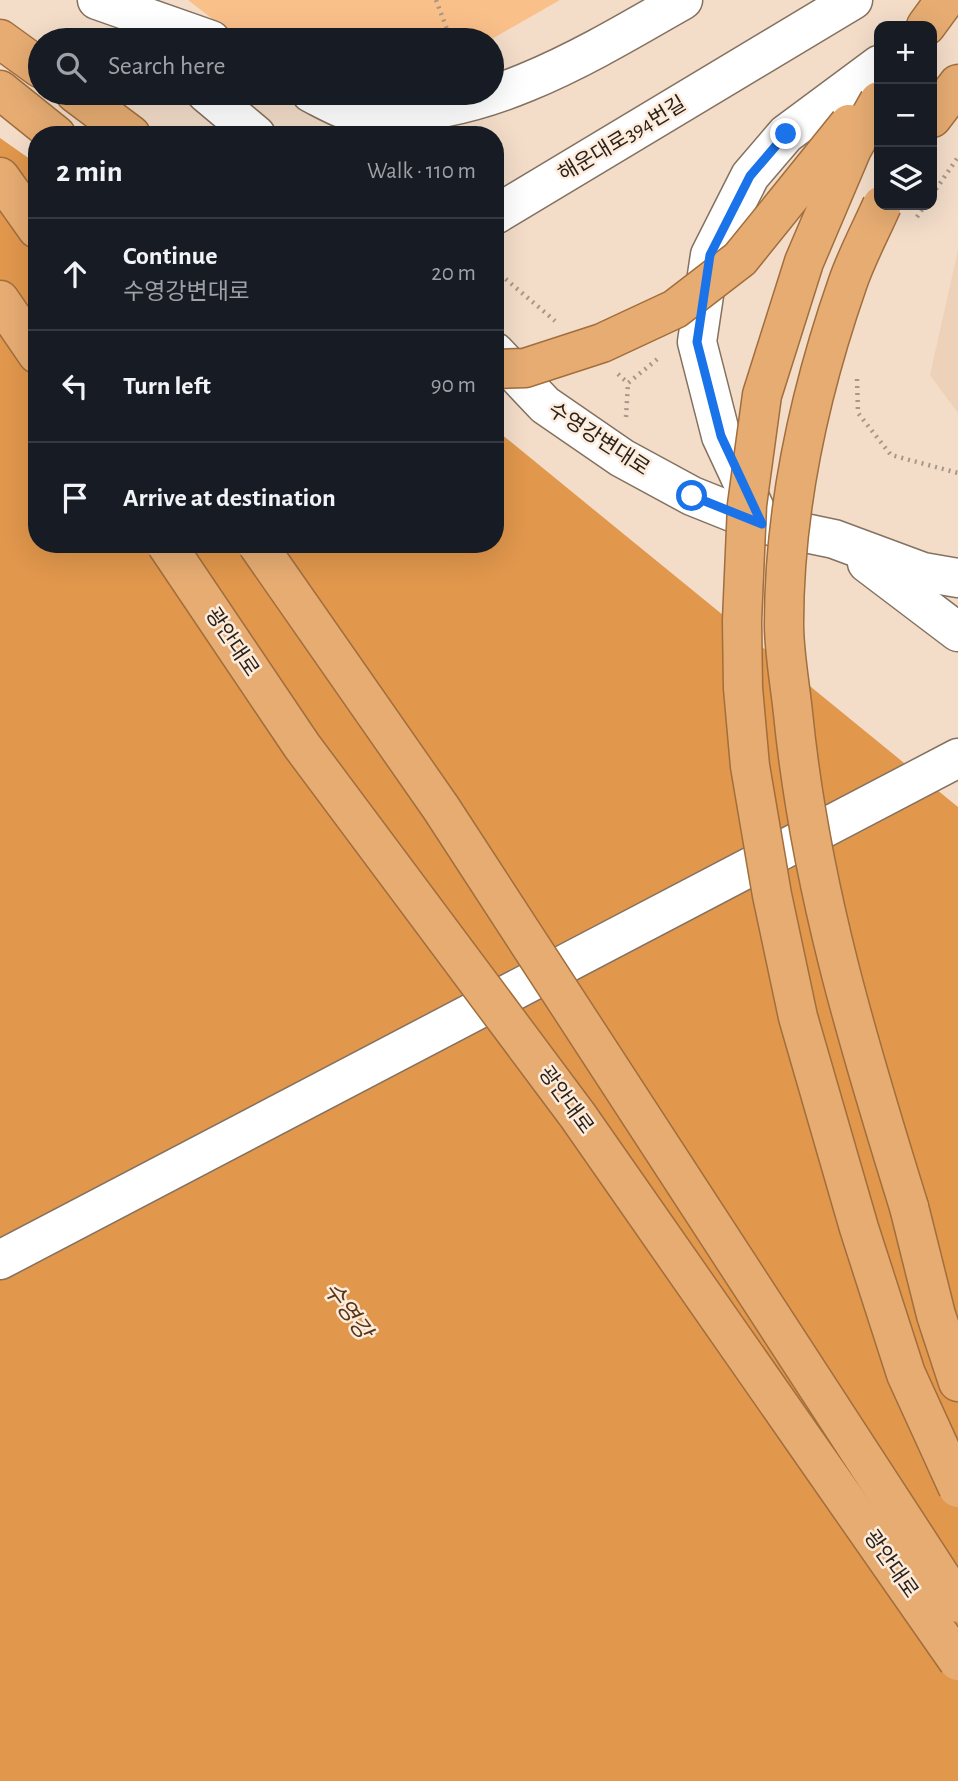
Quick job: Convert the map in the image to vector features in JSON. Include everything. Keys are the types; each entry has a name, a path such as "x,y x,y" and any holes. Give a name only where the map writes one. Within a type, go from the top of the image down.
{"highway":[{"path":"930,21 946,0"},
{"path":"0,39 28,59"},
{"path":"937,111 958,84"},
{"path":"0,90 45,126"},
{"path":"504,369 525,368 601,343 675,309 740,258 874,93"},
{"path":"91,105 119,126"},
{"path":"874,110 852,149 804,262 762,395 747,505 742,621 743,688 750,766 772,895 797,1017 859,1228 906,1374 958,1488"},
{"path":"0,177 28,216"},
{"path":"896,216 848,280 815,388 791,512 784,625 797,757 819,888 858,1042 909,1207 936,1315 958,1382"},
{"path":"0,300 28,341"},
{"name":"광안대로","path":"172,553 302,746 578,1116 958,1661"},
{"name":"광안대로","path":"263,553 441,808 958,1603"}],"main road":[{"path":"96,0 129,28"},
{"path":"96,0 176,28"},
{"path":"504,90 588,55 683,0"},
{"name":"해운대로394번길","path":"748,63 810,0"},
{"name":"해운대로394번길","path":"504,210 853,0"},
{"name":"해운대로394번길","path":"748,63 879,0"},
{"path":"937,25 958,10"},
{"path":"762,524 721,436 697,342 710,255 750,176 786,134 874,69"},
{"path":"220,105 245,126"},
{"path":"336,105 346,110 394,113 444,110 459,105"},
{"name":"수영강변대로","path":"504,362 545,405 622,458 692,496 762,524 834,539 923,572 958,578"},
{"path":"834,539 958,632"},
{"path":"0,1260 955,755"}],"path":[{"path":"436,0 446,28"},
{"path":"937,188 958,157"},
{"path":"857,375 858,413 891,455 958,473"}],"shaded area":[{"path":"188,0 560,0 504,32 504,28 224,28"},
{"path":"958,250 958,413 930,375"}],"water":[{"name":"수영강","path":"0,138 28,158 28,553 504,553 504,436 958,807 958,1781 0,1781"}],"route":[{"path":"692,496 762,524 721,436 697,342 710,255 750,176 786,134"}]}
